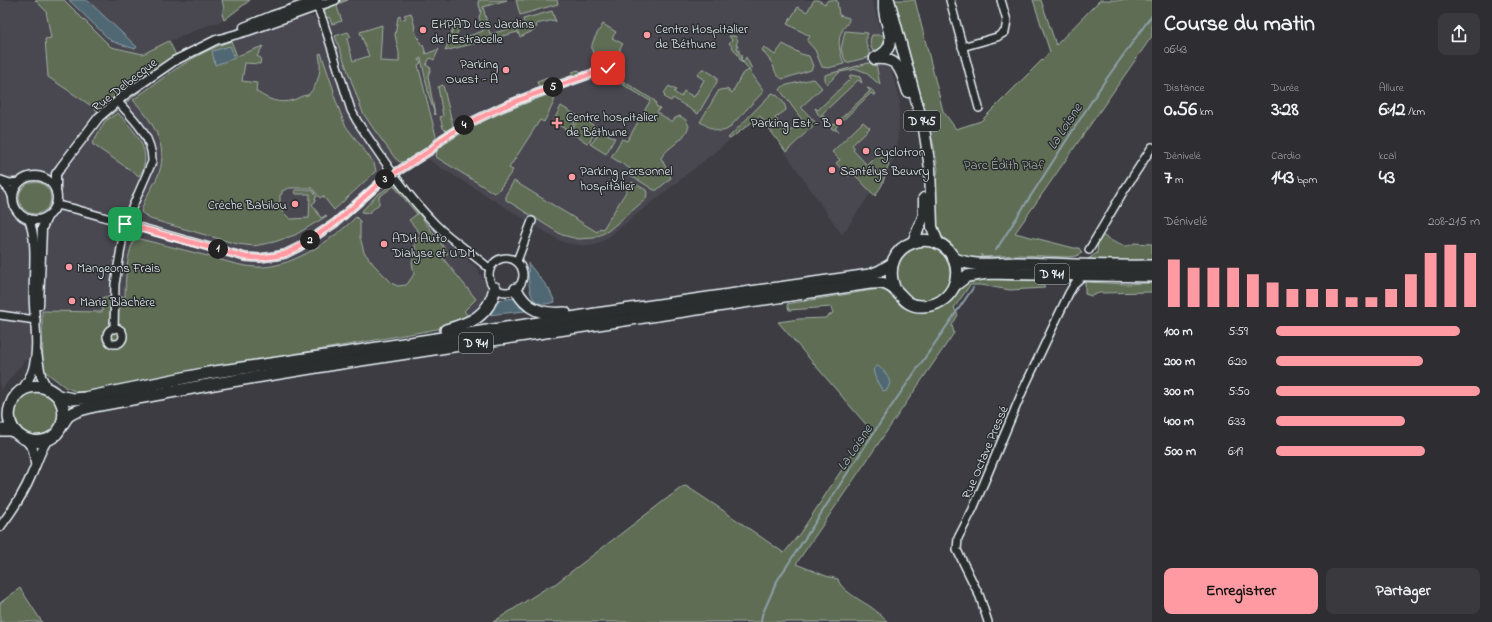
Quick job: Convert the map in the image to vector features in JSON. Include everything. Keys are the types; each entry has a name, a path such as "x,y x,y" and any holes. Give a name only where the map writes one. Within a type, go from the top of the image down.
{"highway":[{"path":"922,240 938,243 950,252 953,258 957,276 955,284 950,294 942,301 927,306 911,304 902,298 895,290 891,277 892,264 900,250 913,242 922,240"},
{"name":"D 941","path":"953,258 966,264 1015,263 1152,266"},
{"name":"D 941","path":"58,396 73,399 85,398 208,373 870,274 880,271 892,264"},
{"name":"D 941","path":"955,284 967,276 975,274 1019,273 1152,276"},
{"name":"D 941","path":"62,424 75,412 94,406 178,390 341,363 870,283 887,285 895,290"},
{"path":"379,347 400,338 442,331 465,325 476,319 486,310 493,297 495,288"},
{"path":"516,289 526,304 537,310 556,314 595,310 616,311"},
{"path":"0,416 10,408 16,396 21,391 36,386 47,388 58,396 64,409 62,424 57,433 48,439 33,441 25,439 16,432 10,430 0,430"},
{"path":"10,408 11,423 16,432"}],"main road":[{"path":"884,0 884,10 891,40 885,52 881,56 875,58 885,58 894,62 898,66 901,70 913,108"},
{"name":"D 945","path":"884,0 898,46 923,155 925,175 924,215 913,242"},
{"name":"D 945","path":"889,0 917,101 928,149 932,227 938,243"}],"street":[{"name":"Rue Delbecque","path":"56,174 99,117 117,101 174,61 211,42 226,37 271,16 317,3 335,0"},
{"path":"950,0 979,108"},
{"path":"962,47 997,37 1005,32 1007,21 1001,0"},
{"path":"317,3 351,110 357,121 406,193 436,225 457,244 475,256 490,269"},
{"path":"56,205 245,257 260,258 285,254 299,247 335,223 376,186 431,150 442,139 461,127 532,95 608,68"},
{"path":"114,329 115,284 125,224 152,162 153,152 141,126 117,101"},
{"path":"1089,250 1123,192 1152,147"},
{"path":"56,174 56,205 51,214 47,217 38,220 25,218 18,211 10,191 0,180 10,183 20,182 30,177 42,177 56,174"},
{"path":"42,177 52,184 56,192"},
{"path":"13,198 16,187 20,182"},
{"path":"36,318 39,306 42,228 47,217"},
{"path":"21,391 33,368 36,349 36,318 34,304 35,246 34,233 29,219"},
{"path":"517,261 532,221"},
{"path":"509,258 521,248"},
{"path":"475,256 497,261"},
{"path":"501,258 509,258 517,261 520,265 523,280 516,289 506,292 495,288 489,279 490,269 497,261 501,258"},
{"path":"1059,274 1068,282 1069,293"},
{"name":"Rue Octave Pressé","path":"988,622 980,597 957,550 958,538 973,509 1022,390 1069,293 1075,283 1084,275"},
{"path":"0,315 36,318"},
{"path":"36,349 41,376 47,388"},
{"path":"25,439 33,449 36,463"},
{"path":"0,527 15,509 48,439"}],"shaded area":[{"path":"0,0 35,0 46,11 51,38 45,39 98,112 144,88 180,63 216,45 303,16 313,17 317,20 351,119 395,183 433,230 477,268 487,286 487,296 483,304 477,313 469,318 49,362 25,360 0,392"},
{"path":"64,0 252,0 226,20 209,25 170,41 144,54 111,47"},
{"name":"Centre hospitalier de Béthune","path":"345,0 872,0 900,101 897,155 842,235 760,116 606,239 598,244 590,246 570,244 560,241 427,159 399,164 391,162 355,111 324,12 329,6"}],"green space":[{"path":"35,0 64,0 111,47 143,54 169,41 180,63 144,88 106,119 93,107 48,77 45,39 51,38 46,11"},
{"path":"222,0 250,0 224,20 222,14 224,9"},
{"path":"348,0 340,3 337,7 342,21 332,24 329,17 326,18 324,12 325,9 330,5"},
{"path":"507,0 483,7 490,34 524,25 523,19 552,11 556,22 554,20 536,24 537,27 534,28 535,30 520,37 518,32 445,51 455,24 458,23 460,27 455,38 457,40 483,31 479,17 481,12 478,1"},
{"path":"516,0 557,0 558,4 520,15"},
{"path":"814,0 818,0 825,4 828,0 837,0 839,15 849,18 848,23 841,33 839,42 844,64 828,68 822,67 815,50 807,41 810,36 787,24 798,7 807,12"},
{"name":"Parc Édith Piaf","path":"895,0 915,0 943,111 956,129 981,121 1050,52 1033,0 1041,0 1056,45 1100,0 1152,0 1152,36 1015,233 1079,248 1082,253 1069,257 1018,255 983,257 981,254 982,257 967,258 963,257 945,240 939,232 937,229 935,184 938,169 933,142"},
{"path":"411,13 414,28 418,38 420,38 421,45 423,45 426,54 439,49 434,60 430,58 426,65 431,68 428,76 435,115 429,96 421,58 419,59 421,63 418,65 437,140 407,161 400,162 395,158 363,113 335,36 348,32 351,37 347,39 353,61 369,56 360,32 382,25 380,61 399,62 399,53 395,35 398,17 400,16 401,20 406,18 404,15"},
{"path":"603,24 616,32 612,38 623,44 620,48 620,52 610,64 602,61 592,51 593,42"},
{"path":"845,31 868,33 866,43 869,51 869,57 846,63 841,49"},
{"path":"872,35 888,35 887,44 875,56 870,43"},
{"path":"729,36 735,36 738,40 736,45 738,46 737,49 739,50 739,53 742,55 741,60 744,61 746,57 752,69 749,70 744,63 741,62 738,55 729,43 732,40"},
{"path":"231,41 237,56 263,46 257,56 261,58 260,64 245,63 242,81 257,83 256,91 275,101 290,101 308,95 312,91 319,76 319,54 321,53 334,91 333,93 345,125 374,163 376,171 334,210 323,196 320,198 312,188 289,188 282,191 282,194 280,195 280,209 290,219 309,218 310,194 296,194 295,190 312,190 317,197 315,198 316,201 312,204 321,218 326,215 327,216 295,235 274,242 254,246 237,244 150,219 141,212 144,202 159,173 162,152 152,124 133,100 191,59"},
{"path":"783,44 801,54 809,56 813,66 811,70 783,79 778,76 772,63 762,50 764,47 775,55"},
{"path":"872,62 876,64 880,85 865,72 857,69 840,72 827,84 825,82 825,75"},
{"path":"702,69 717,77 717,82 698,114 673,98 671,101 665,98 664,93 669,86 676,90 674,92 681,97 684,91 694,97 704,80 697,75"},
{"path":"578,70 581,74 532,91 531,90 539,87 537,82 548,78 550,83 573,75 572,72"},
{"path":"749,70 764,91 728,129 724,131 717,131 700,122 719,90 727,89 732,93 742,74"},
{"path":"610,73 655,101 656,106 660,108 657,112 672,122 675,118 680,116 686,120 689,126 684,136 661,158 671,178 657,190 654,190 630,175 632,170 611,157 622,139 627,141 650,101 609,76 606,79 605,74"},
{"path":"849,76 860,77 862,83 858,80 822,114 825,118 819,116 815,108 818,110 851,78"},
{"path":"812,79 815,80 822,88 801,107 816,123 786,152 760,116 730,139 728,138 772,93 779,97 786,108 786,110 775,118 787,133 803,121 780,90 783,86"},
{"path":"443,85 453,126 452,130 448,132 443,128 440,117 443,116 438,87"},
{"path":"867,88 872,90 875,96 871,93 835,128 839,131 832,129 830,123 834,125 870,91"},
{"path":"555,92 554,102 544,122 540,120 509,168 513,170 498,191 494,193 436,157 437,149 486,119"},
{"path":"561,106 578,116 569,131 553,122"},
{"path":"118,113 137,136 144,150 144,166 139,176 92,144 105,121"},
{"path":"580,117 596,127 596,134 592,137 590,142 587,143 570,132"},
{"path":"863,122 870,128 852,145 855,148 853,150 867,165 878,154 889,164 882,185 875,196 852,172 848,176 836,163 840,160 832,152"},
{"path":"600,130 615,138 606,154 590,144 593,142"},
{"path":"514,181 597,232 600,228 603,229 632,182 646,190 647,193 646,199 608,231 594,238 578,239 562,235 506,200 506,194"},
{"path":"35,182 41,183 48,189 51,198 50,204 44,211 35,214 29,213 22,207 19,198 20,192 26,185"},
{"path":"393,184 402,191 448,253 442,257 476,299 464,311 471,319 447,327 427,331 145,380 91,392 77,392 65,387 43,370 42,311 102,312 103,297 125,297 126,275 130,249 136,238 241,265 263,267 288,262 313,250 337,234 356,217 360,221 360,237 364,252 374,265 393,284 398,286 406,285 414,274 412,262 415,253 415,240 422,236 409,220 417,214 394,186 379,197 379,204 369,213 361,212 377,195"},
{"path":"1102,235 1114,242 1126,246 1134,243 1152,244 1152,260 1110,261 1088,259 1097,253 1098,242"},
{"path":"923,246 938,251 942,254 945,258 950,273 945,288 942,292 938,295 923,300 908,295 904,292 901,288 896,273 901,258 904,254 908,251"},
{"path":"980,279 1040,281 1045,288 1010,290 981,285 970,285 954,308 958,315 952,325 954,333 796,564 826,576 838,579 847,591 873,609 888,622 493,622 555,584 682,487 686,486 784,553 801,532 869,428 778,322 799,319 825,318 833,313 831,307 789,310 787,304 879,289 886,291 902,307 919,311 946,305 952,301 965,283"},
{"path":"1085,282 1126,284 1152,283 1152,292 1099,293 1091,296 1085,294"},
{"path":"37,391 49,395 55,401 59,413 55,425 49,431 37,435 25,431 19,425 15,413 19,401 25,395"},
{"path":"20,588 42,622 0,622 0,603"}],"water":[{"path":"69,0 87,0 137,47 135,49 111,41"},
{"path":"230,46 235,58 215,65 212,51"},
{"path":"528,263 549,289 555,302 543,304 534,299 530,288"},
{"path":"517,298 525,311 488,315 496,300"},
{"path":"877,366 884,371 888,378 890,383 887,390 883,391 876,380 873,370"}],"waterway":[{"name":"La Loisne","path":"996,250 1102,85 1152,15"},
{"name":"La Loisne","path":"761,622 762,615 777,581 886,414 973,288"}],"place":[{"name":"EHPAD Les Jardins de l'Estracelle","path":"423,30"},
{"name":"Centre Hospitalier de Béthune","path":"647,35"},
{"name":"Parking Ouest - A","path":"506,70"},
{"name":"Parking Est - B","path":"839,122"},
{"name":"Centre hospitalier de Béthune","path":"557,123"},
{"name":"Cyclotron","path":"866,151"},
{"name":"Santélys Beuvry","path":"832,170"},
{"name":"Parking personnel hospitalier","path":"572,177"},
{"name":"Crèche Babilou","path":"295,204"},
{"name":"ADH Auto Dialyse et UDM","path":"384,244"},
{"name":"Mangeons Frais","path":"69,267"},
{"name":"Marie Blachère","path":"72,301"}],"route":[{"path":"125,224 137,226 245,257 260,258 285,254 299,247 335,223 381,182 431,150 442,139 461,127 502,107 560,84 608,68"}]}
